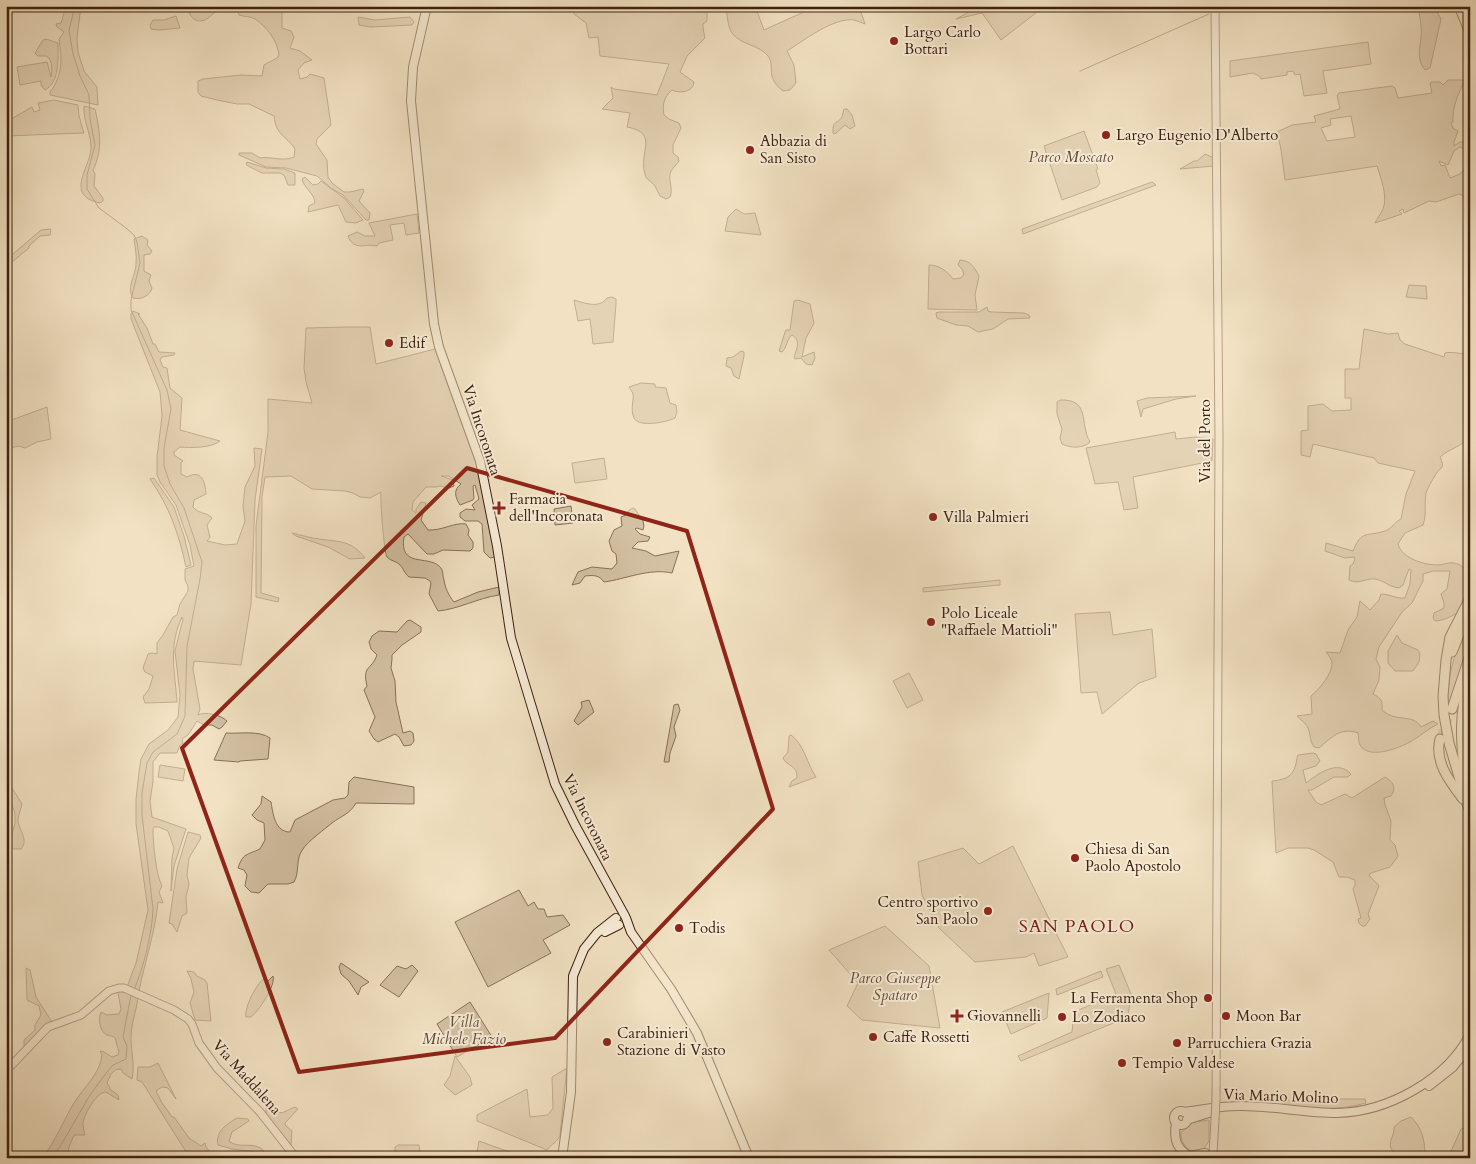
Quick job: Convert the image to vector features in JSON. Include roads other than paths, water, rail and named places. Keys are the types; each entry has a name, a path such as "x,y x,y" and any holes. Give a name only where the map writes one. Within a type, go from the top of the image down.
{"main road":[{"name":"Via Incoronata","path":"427,6 413,66 410,101 434,324 439,347 480,461 497,546 510,638 555,784 575,826 617,904 621,920 671,989 697,1033 749,1158"},
{"path":"1459,6 1470,33"},
{"path":"1470,598 1450,637 1443,696 1444,714 1450,743 1470,814"},
{"path":"1446,669 1470,610"},
{"path":"1452,709 1470,655"},
{"path":"1468,806 1460,730 1462,706 1470,676"},
{"path":"1440,739 1439,761 1468,806"},
{"path":"562,1158 571,1092 573,976 580,955 589,942 597,933 621,920"},
{"name":"Via Mario Molino","path":"1184,1112 1240,1106 1337,1113 1382,1104 1406,1095 1428,1082 1447,1065 1466,1042 1470,1034"},
{"name":"Via Mario Molino","path":"1183,1122 1206,1114 1232,1111 1337,1117 1360,1115 1383,1109 1408,1099 1432,1085 1453,1067 1470,1046"},
{"path":"1183,1122 1174,1118 1178,1112 1184,1112 1188,1116 1183,1122 1176,1138 1180,1149 1192,1157 1208,1155"}],"street":[{"name":"Via del Porto","path":"1208,1155 1214,1132 1216,1099 1219,406 1216,6"},
{"name":"Via Maddalena","path":"6,1071 48,1027 81,1015 113,989 128,990 174,1010 188,1019 192,1024 199,1043 217,1068 260,1112 296,1158"}],"waterway":[{"path":"75,6 69,30 73,54 89,95 90,119 95,145 87,175 87,189 99,208 134,235 137,242 140,263 131,300 131,310 167,390 171,409 164,448 164,466 170,484 184,508 202,562 187,646 185,716 177,734 153,752 147,763 142,793 142,815 153,909 147,950 134,990"},
{"path":"1080,71 1209,14"},
{"path":"52,1158 90,1095 107,1072 113,1065 126,1059 127,1046 123,1037 131,995"}],"tunnel":[{"path":"1440,739 1452,709"}],"place":[{"name":"Largo Carlo Bottari","path":"894,41"},
{"name":"Largo Eugenio D'Alberto","path":"1106,135"},
{"name":"Abbazia di San Sisto","path":"750,150"},
{"name":"Edif","path":"389,343"},
{"name":"Farmacia dell'Incoronata","path":"499,508"},
{"name":"Villa Palmieri","path":"933,517"},
{"name":"Polo Liceale \"Raffaele Mattioli\"","path":"931,622"},
{"name":"Chiesa di San Paolo Apostolo","path":"1075,858"},
{"name":"Centro sportivo San Paolo","path":"988,911"},
{"name":"Todis","path":"679,928"},
{"name":"La Ferramenta Shop","path":"1208,998"},
{"name":"Giovannelli","path":"957,1016"},
{"name":"Moon Bar","path":"1226,1016"},
{"name":"Lo Zodiaco","path":"1062,1017"},
{"name":"Caffe Rossetti","path":"873,1037"},
{"name":"Carabinieri Stazione di Vasto","path":"607,1042"},
{"name":"Parrucchiera Grazia","path":"1177,1043"},
{"name":"Tempio Valdese","path":"1122,1063"}],"district":[{"name":"SAN PAOLO","path":"1077,926"}],"park label":[{"name":"Parco Moscato","path":"1071,157"},
{"name":"Parco Giuseppe Spataro","path":"895,986"},
{"name":"Villa Michele Fazio","path":"464,1030"}]}
